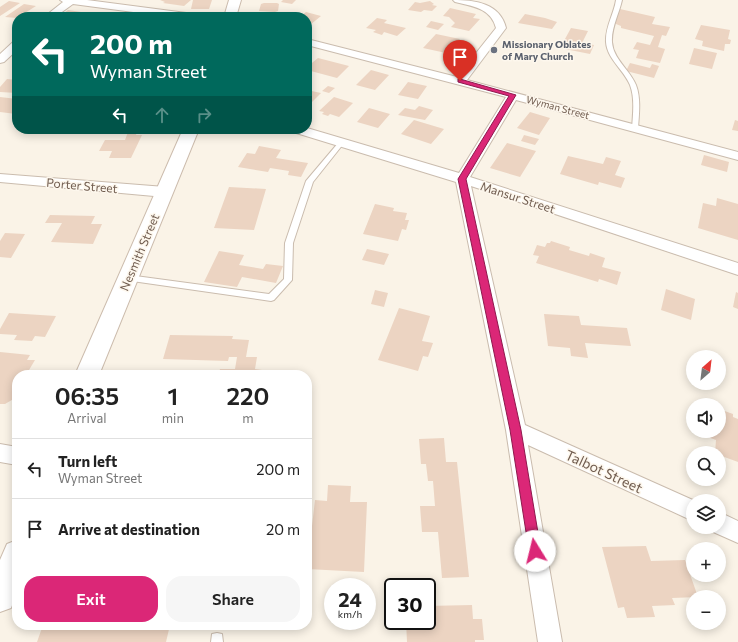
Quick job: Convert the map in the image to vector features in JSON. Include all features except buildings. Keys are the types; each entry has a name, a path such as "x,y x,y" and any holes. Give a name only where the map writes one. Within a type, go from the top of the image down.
{"main road":[{"path":"231,12 235,0"},
{"name":"Nesmith Street","path":"89,370 189,134"},
{"path":"0,597 12,567"}],"street":[{"path":"55,12 68,0 95,2 161,12"},
{"path":"458,0 481,6 492,11 498,16 501,28 460,81"},
{"name":"Wyman Street","path":"312,43 513,95 738,156"},
{"path":"0,60 12,49"},
{"path":"513,95 462,179 516,430 550,642"},
{"name":"Mansur Street","path":"312,133 462,179 738,269"},
{"name":"Porter Street","path":"0,178 165,192"},
{"name":"Talbot Street","path":"516,430 686,508"},
{"path":"0,453 12,455"},
{"path":"726,526 738,532"}],"lane":[{"path":"619,0 619,6 612,24 609,43 615,60 632,84 634,90 636,107 635,128"},
{"path":"128,278 271,298 288,280 289,244 310,181 341,142"}],"place":[{"name":"Missionary Oblates of Mary Church","path":"494,50"}],"route":[{"path":"460,81 513,95 462,179 516,430 535,551"}]}
